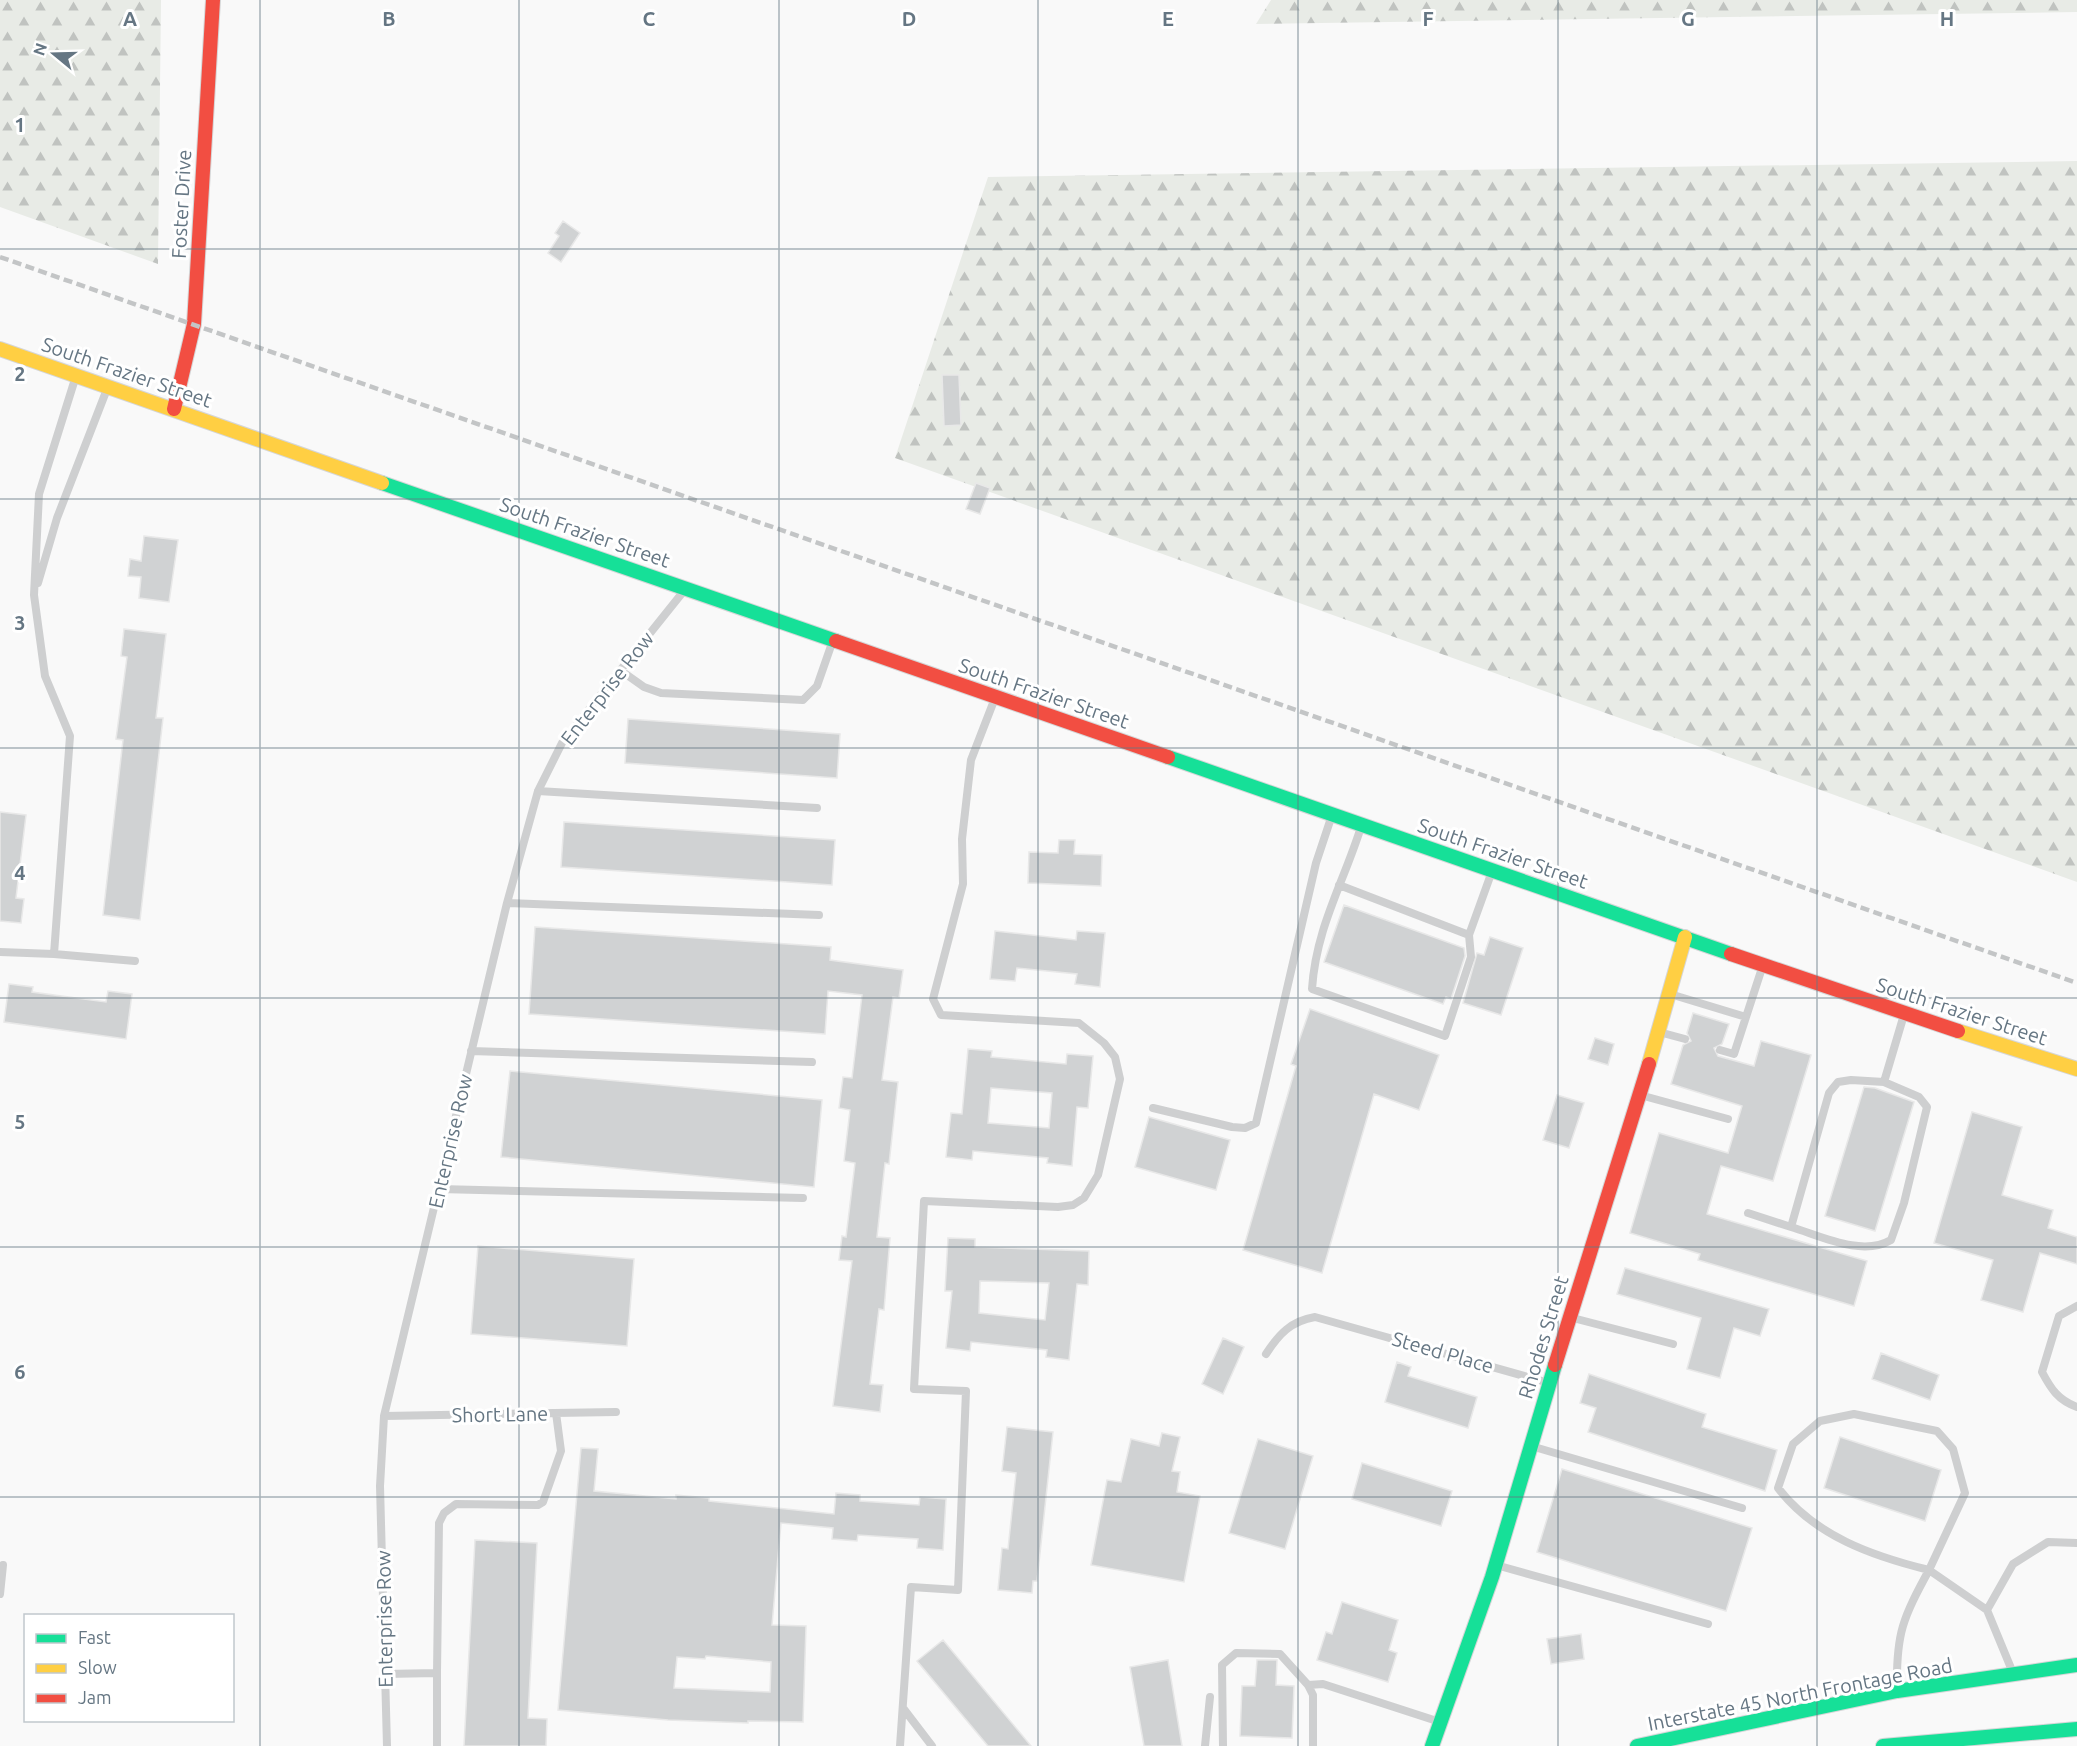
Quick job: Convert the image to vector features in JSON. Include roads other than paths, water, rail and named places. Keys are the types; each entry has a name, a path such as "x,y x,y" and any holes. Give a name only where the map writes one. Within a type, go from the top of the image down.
{"main road":[{"name":"Foster Drive","path":"174,409 194,324 213,0"},
{"name":"South Frazier Street","path":"0,349 1904,1014 2077,1068"},
{"name":"Rhodes Street","path":"1432,1746 1495,1565 1569,1317 1640,1095 1656,1031 1685,937"},
{"name":"Interstate 45 North Frontage Road","path":"1637,1746 1897,1691 2014,1676 2077,1665"},
{"path":"1883,1746 2077,1729"},
{"path":"2025,1746 2077,1736"}],"lane":[{"path":"54,954 70,736 45,676 34,595 39,494 77,375"},
{"path":"34,595 57,518 108,386"},
{"name":"Enterprise Row","path":"387,1746 380,1486 384,1416 507,903 538,791 562,743 686,588"},
{"path":"620,670 644,687 661,693 803,700 817,686 833,640"},
{"path":"900,1746 911,1587 958,1590 966,1391 914,1389 924,1201 1058,1208 1073,1205 1084,1198 1092,1188 1103,1159 1120,1079 1115,1057 1104,1043 1079,1023 941,1015 933,999 963,884 962,839 971,760 995,697"},
{"path":"538,791 817,808"},
{"path":"1153,1108 1232,1127 1245,1128 1256,1123 1313,874 1332,815"},
{"path":"1361,825 1332,898 1314,960 1312,989 1445,1036 1471,957 1469,935 1492,870"},
{"path":"1339,885 1469,935"},
{"path":"507,903 819,915"},
{"path":"0,952 135,961"},
{"path":"1720,1050 1734,1054 1763,965"},
{"path":"1667,993 1746,1017"},
{"path":"1884,1082 1904,1014"},
{"path":"1656,1031 1685,1039"},
{"path":"471,1051 812,1062"},
{"path":"1748,1213 1791,1227 1861,1247 1879,1246 1891,1240 1904,1203 1927,1107 1919,1097 1884,1082 1851,1080 1838,1082 1829,1093 1791,1227"},
{"path":"1640,1095 1728,1119"},
{"path":"439,1189 803,1198"},
{"path":"2077,1306 2060,1316 2042,1372 2052,1392 2066,1403 2077,1407"},
{"name":"Steed Place","path":"1266,1354 1278,1335 1298,1320 1315,1317 1336,1321 1549,1383"},
{"path":"1569,1317 1673,1344"},
{"name":"Short Lane","path":"384,1416 616,1412"},
{"path":"437,1746 439,1523 456,1504 538,1505 543,1502 561,1451 556,1413"},
{"path":"1897,1691 1896,1648 1906,1613 1929,1570 1965,1493 1953,1449 1937,1431 1854,1414 1820,1421 1793,1444 1778,1488 1791,1505 1828,1534 1897,1562 1929,1570 1987,1610 2014,1676"},
{"path":"1530,1446 1742,1508"},
{"path":"1987,1610 2013,1564 2048,1542 2077,1543"},
{"path":"0,1594 3,1565"},
{"path":"1495,1565 1708,1624"},
{"path":"1223,1746 1222,1665 1236,1653 1280,1654 1308,1685 1313,1695 1313,1746"},
{"path":"385,1674 437,1673"},
{"path":"1308,1685 1323,1684 1440,1722"},
{"path":"1206,1746 1210,1697"},
{"path":"903,1708 932,1746"}],"railway":[{"path":"0,257 2077,983"}]}
